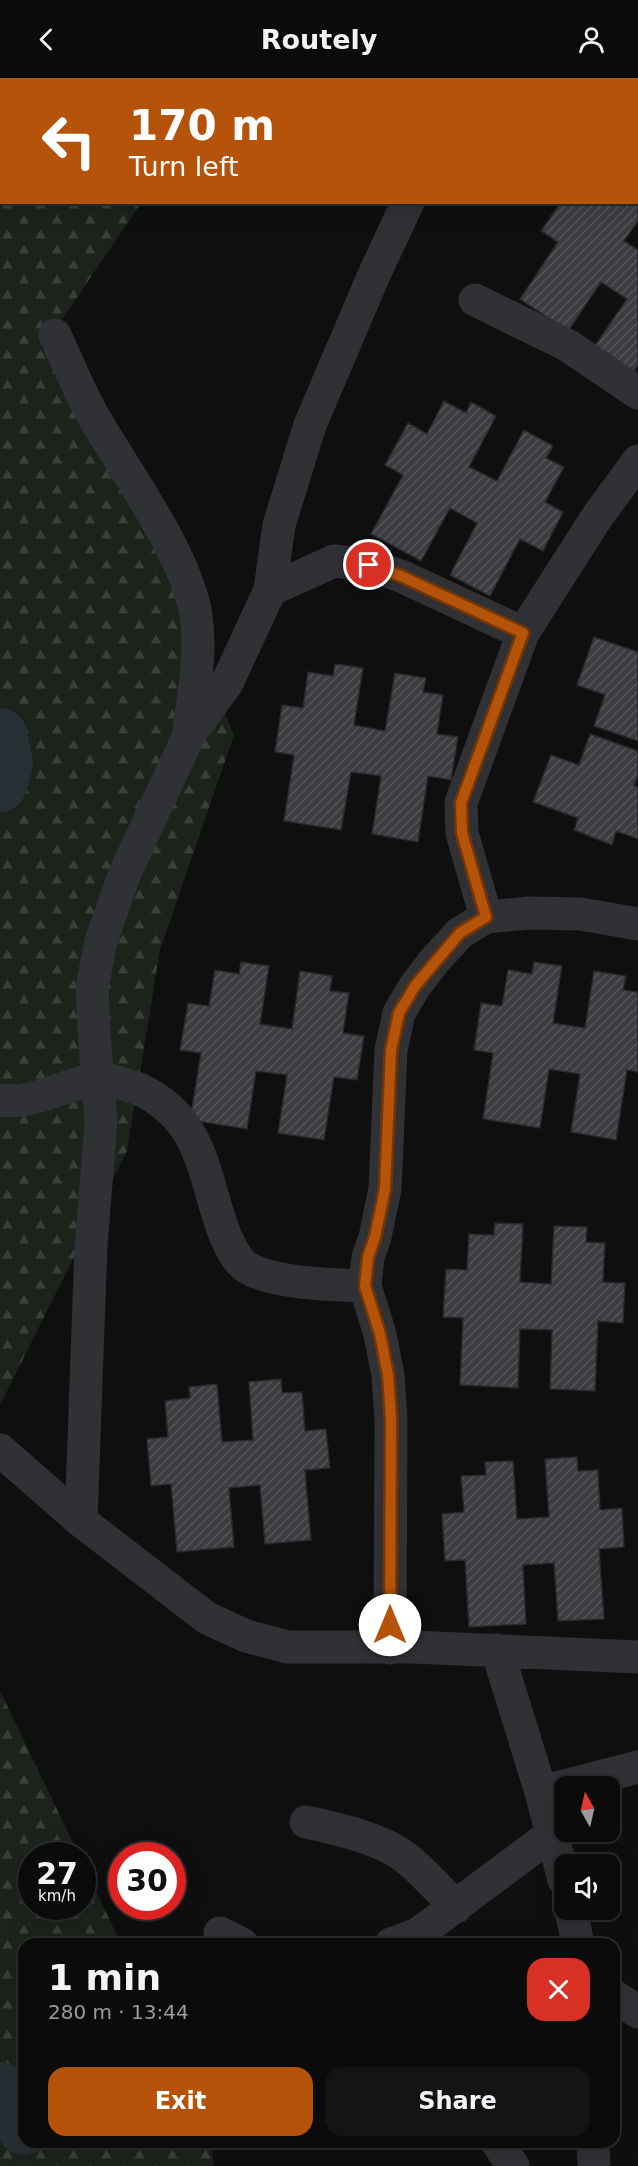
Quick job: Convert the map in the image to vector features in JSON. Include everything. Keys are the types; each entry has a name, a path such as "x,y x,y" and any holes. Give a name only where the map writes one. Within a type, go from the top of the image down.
{"street":[{"path":"81,1521 91,1245 102,1123 92,986 102,938 125,873 189,735 227,683 270,590 279,525 310,425 373,277 407,204"},
{"path":"475,300 567,345 638,393"},
{"path":"55,334 94,418 157,523 185,580 196,614 198,647 189,735"},
{"path":"486,917 462,833 461,803 523,633 597,517 637,467"},
{"path":"270,590 334,561 369,565 401,576 523,633"},
{"path":"390,1648 391,1419 388,1375 380,1334 365,1286 368,1257 375,1237 385,1189 391,1050 399,1013 415,986 435,960 460,933 486,917 529,913 580,914 638,924"},
{"path":"0,1100 33,1099 97,1078 141,1090 176,1113 195,1140 231,1249 248,1268 280,1279 329,1285 365,1286"},
{"path":"0,1450 81,1521 207,1618 246,1636 288,1647 497,1650 638,1657"},
{"path":"497,1650 541,1792 557,1854"},
{"path":"541,1792 638,1767"},
{"path":"306,1822 340,1829 389,1847 405,1857 456,1906"},
{"path":"413,1938 552,1834"},
{"path":"572,1920 577,1938"},
{"path":"620,2000 638,2012"},
{"path":"501,2148 513,2166"},
{"path":"593,2148 594,2166"}],"green space":[{"path":"0,204 140,204 59,324 234,735 160,950 127,1151 0,1405"},
{"path":"0,1691 73,1842 18,1842 18,1920 96,1920 96,1891 118,1938 18,1938 18,2148 212,2148 214,2166 0,2166"}],"building":[{"path":"560,204 638,204 638,221 624,241 638,250 638,365 633,373 594,347 627,299 601,282 568,331 520,299 558,242 541,231"},
{"path":"444,401 466,413 471,402 496,416 469,467 497,481 524,430 553,446 546,458 564,467 545,502 563,512 543,551 520,539 490,596 450,575 477,523 450,508 421,561 371,534 403,475 385,465 408,423 427,434"},
{"path":"594,637 638,652 638,741 594,726 605,695 577,685"},
{"path":"335,664 363,668 354,725 385,731 395,673 426,678 423,692 443,695 437,734 458,737 451,780 428,776 418,842 372,834 381,776 351,772 341,830 284,821 294,755 275,752 282,705 303,708 308,672 333,676"},
{"path":"590,734 638,751 638,775 634,786 638,787 638,839 616,831 612,845 574,830 578,818 533,802 551,755 579,765"},
{"path":"241,962 269,966 260,1024 292,1029 300,971 332,976 330,991 349,993 343,1033 364,1036 357,1080 334,1077 324,1140 278,1133 287,1075 256,1071 247,1129 190,1120 201,1053 180,1050 188,1003 209,1006 215,970 239,974"},
{"path":"534,962 562,966 553,1023 585,1028 594,971 626,976 623,990 638,992 638,1072 627,1070 616,1140 571,1132 580,1074 549,1069 540,1128 483,1119 493,1053 474,1050 481,1003 502,1006 508,970 532,974"},
{"path":"495,1223 523,1224 520,1282 551,1284 554,1226 587,1227 586,1242 605,1243 603,1282 625,1283 623,1323 598,1321 595,1391 550,1389 552,1330 520,1329 518,1388 460,1385 463,1318 443,1317 446,1269 467,1270 469,1234 494,1235"},
{"path":"281,1379 282,1393 302,1392 305,1431 326,1429 330,1468 305,1470 311,1540 265,1544 260,1485 229,1488 234,1547 177,1552 171,1484 151,1486 147,1439 168,1437 165,1401 190,1398 189,1387 217,1384 222,1442 253,1440 249,1382"},
{"path":"577,1457 578,1471 598,1470 600,1510 622,1508 624,1547 599,1549 604,1619 558,1621 554,1563 523,1565 526,1624 469,1627 465,1560 445,1561 442,1514 464,1512 461,1476 486,1475 485,1462 513,1461 517,1519 549,1517 545,1459"}],"waterway":[{"path":"0,735 6,763 0,785"},
{"path":"0,2089 18,2118"}],"route":[{"path":"369,565 401,576 523,633 461,803 462,833 486,917 460,933 415,986 399,1013 391,1050 385,1189 375,1237 368,1257 365,1286 380,1334 388,1375 391,1419 390,1625"}]}
